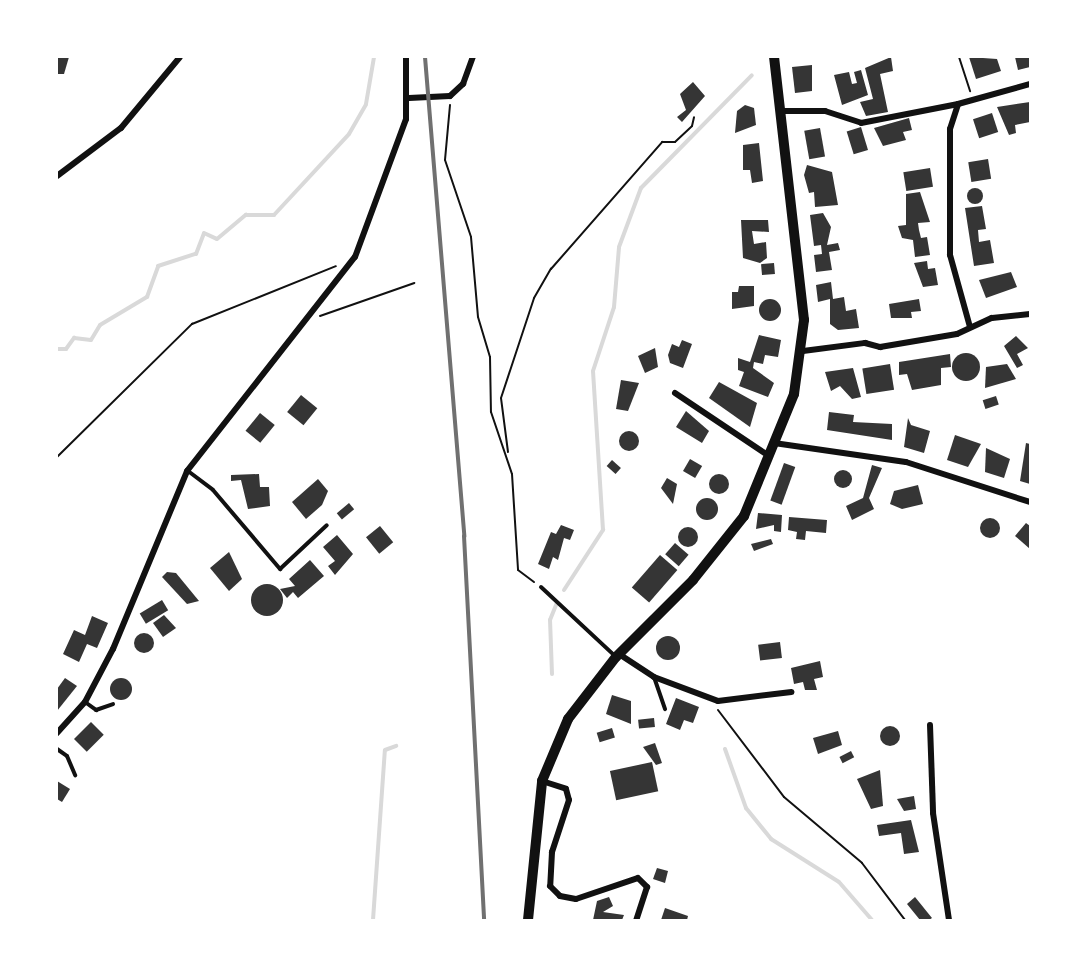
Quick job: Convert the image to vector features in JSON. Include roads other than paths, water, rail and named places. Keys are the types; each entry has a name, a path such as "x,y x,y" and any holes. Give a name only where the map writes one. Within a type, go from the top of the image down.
{"street":[{"path":"57,176 121,128 180,57"},
{"path":"57,733 85,702 113,649 187,471 312,319 356,257 409,98 406,57"},
{"path":"409,98 450,96 463,84 473,57"},
{"path":"528,920 542,781 568,719 617,656 728,538 744,516 774,443 803,351 774,57"},
{"path":"781,111 825,111 861,123 958,104 1030,84"},
{"path":"958,104 950,129 947,208 950,255 970,327"},
{"path":"803,351 865,343 880,347 957,334 992,318 1030,314"},
{"path":"675,393 769,456"},
{"path":"774,443 906,462 1030,502"},
{"path":"617,656 654,676 707,696 750,700 791,692"},
{"path":"930,725 933,813 949,920"},
{"path":"542,781 566,789 569,800 552,852 550,886 560,896 576,899 638,878 646,887 636,920"}],"lane":[{"path":"187,471 213,490 280,569 327,525"},
{"path":"541,587 617,656"},
{"path":"654,676 665,709"},
{"path":"85,702 96,710 113,704"},
{"path":"57,749 67,756 75,774"}],"waterway":[{"path":"57,349 66,349 74,338 91,340 100,325 147,297 158,266 196,254 204,233 217,239 246,215 274,215 349,134 366,104 374,57"},
{"path":"564,590 603,530 593,371 614,307 619,247 641,188 752,75"},
{"path":"552,674 550,620 557,603"},
{"path":"373,920 385,750 396,746"},
{"path":"725,749 746,808 771,839 839,882 872,920"}],"railway":[{"path":"425,57 464,536 484,920"}]}
